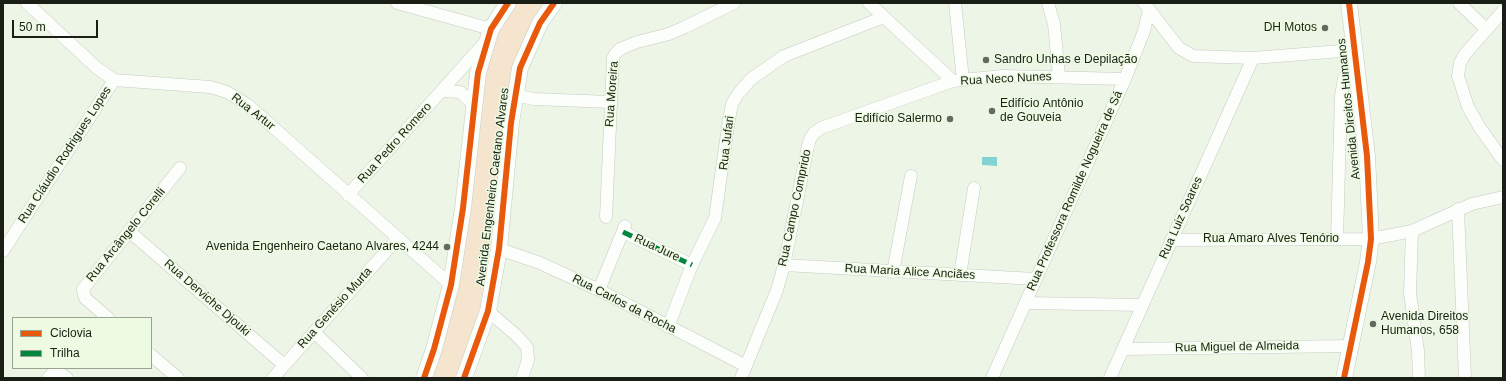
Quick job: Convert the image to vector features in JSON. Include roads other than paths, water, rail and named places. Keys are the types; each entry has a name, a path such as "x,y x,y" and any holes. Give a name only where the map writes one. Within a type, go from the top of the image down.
{"main road":[{"path":"424,378 436,342 451,285 463,208 478,73 489,34 508,3"},
{"name":"Avenida Engenheiro Caetano Alvares","path":"464,378 488,311 499,249 514,95 520,68 529,46 554,3"},
{"name":"Avenida Direitos Humanos","path":"1344,378 1367,268 1371,239 1367,156 1349,3"}],"street":[{"path":"26,3 97,68 114,80"},
{"path":"397,3 489,34"},
{"name":"Rua Moreira","path":"606,216 613,58 620,49 637,42 670,34 734,3"},
{"name":"Rua Neco Nunes","path":"869,3 958,80 1002,76 1059,76 1125,79"},
{"path":"955,3 958,80"},
{"path":"1048,3 1054,24 1059,76"},
{"path":"1459,3 1486,29"},
{"path":"1147,7 1179,48 1188,55 1253,58 1354,50"},
{"name":"Rua Professora Romilde Nogueira de Sá","path":"992,378 1125,79 1144,31 1147,7"},
{"path":"1503,11 1465,54 1460,63 1458,76 1468,107 1480,128 1503,160"},
{"name":"Rua Jufari","path":"668,326 692,265 715,218 729,119 732,104 738,94 751,79 784,56 884,17"},
{"name":"Rua Pedro Romero","path":"348,195 442,91 489,34"},
{"name":"Rua Luiz Soares","path":"1110,378 1253,58"},
{"name":"Avenida Direitos Humanos","path":"1337,239 1341,96 1344,78 1356,67"},
{"name":"Rua Artur","path":"114,80 210,87 227,92 248,105 451,285"},
{"name":"Rua Cláudio Rodrigues Lopes","path":"3,251 114,80"},
{"name":"Rua Campo Comprido","path":"741,378 777,290 784,265 810,138 821,128 958,80"},
{"path":"442,91 460,92 474,105"},
{"path":"514,95 534,99 610,102"},
{"name":"Rua Arcângelo Corelli","path":"107,317 85,298 82,292 180,168"},
{"path":"893,272 911,176"},
{"path":"960,276 974,188"},
{"name":"Rua Amaro Alves Tenório","path":"1171,240 1371,239 1412,231 1458,209 1472,204 1503,197"},
{"path":"1458,209 1465,378"},
{"name":"Rua Jure","path":"599,290 624,229 692,265"},
{"name":"Rua Derviche Djouki","path":"129,231 284,365"},
{"path":"1412,231 1410,293 1418,351 1419,378"},
{"name":"Rua Genésio Murta","path":"273,378 398,238"},
{"name":"Rua Carlos da Rocha","path":"499,249 540,263 599,290 746,366"},
{"name":"Rua Maria Alice Anciães","path":"784,265 1035,279"},
{"path":"1026,302 1142,305"},
{"path":"488,311 516,335 527,347 528,360 522,378"},
{"path":"314,332 362,378"},
{"name":"Rua Miguel de Almeida","path":"1123,349 1351,346"},
{"path":"152,356 178,378"},
{"path":"48,378 52,373 58,372 67,378"}],"water":[{"path":"982,157 997,157 997,166 982,165"}],"place":[{"name":"DH Motos","path":"1325,28"},
{"name":"Sandro Unhas e Depilação","path":"986,60"},
{"name":"Edifício Antônio de Gouveia","path":"992,111"},
{"name":"Edifício Salermo","path":"950,119"},
{"name":"Avenida Engenheiro Caetano Alvares, 4244","path":"447,247"},
{"name":"Avenida Direitos Humanos, 658","path":"1373,324"}]}
